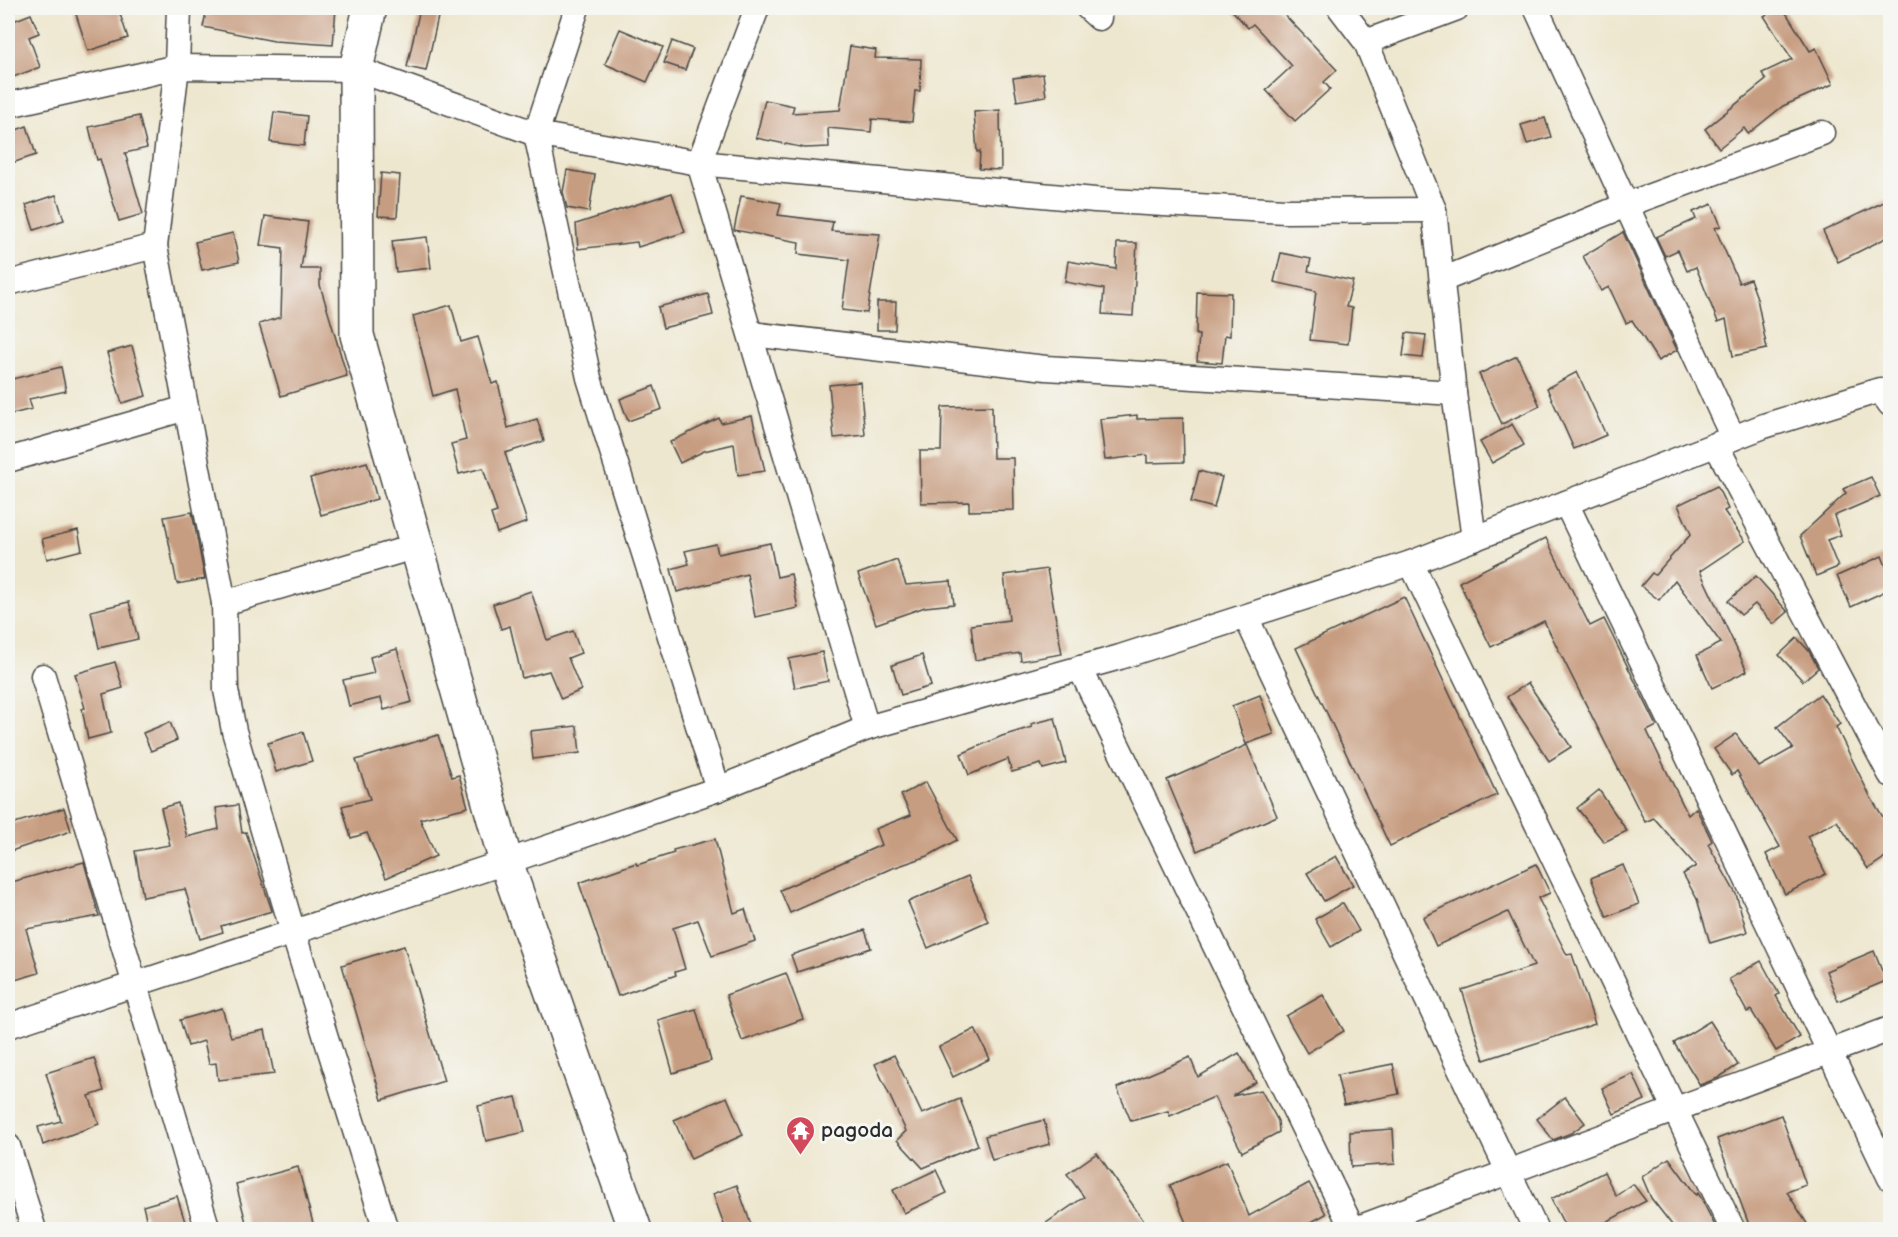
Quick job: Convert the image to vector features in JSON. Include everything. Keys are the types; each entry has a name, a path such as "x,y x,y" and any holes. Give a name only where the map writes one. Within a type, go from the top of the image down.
{"main road":[{"path":"370,8 356,69 357,335 506,862 635,1230"}],"street":[{"path":"178,8 177,67 155,246 224,603 226,690 234,731 293,932 386,1230"},
{"path":"577,8 536,134 589,378 718,789"},
{"path":"757,8 699,163 867,728"},
{"path":"1340,8 1366,42 1434,210 1454,393 1474,539"},
{"path":"1366,42 1457,8"},
{"path":"1536,8 1626,205 1724,441 1890,774"},
{"path":"8,105 177,67 356,69 536,134 699,163 1095,200 1285,211 1434,210"},
{"path":"1442,280 1626,205 1822,133"},
{"path":"8,283 155,246"},
{"path":"751,334 1046,368 1454,393"},
{"path":"8,1026 506,862 718,789 867,728 1080,668 1412,563 1724,441 1880,390 1890,404"},
{"path":"8,460 186,408"},
{"path":"1566,503 1890,1178"},
{"path":"224,603 417,546"},
{"path":"1412,563 1733,1230"},
{"path":"1246,617 1536,1230"},
{"path":"1080,668 1353,1230 1508,1173 1675,1107 1890,1029"},
{"path":"43,676 137,983 208,1230"},
{"path":"8,1146 34,1230"}],"building":[{"path":"74,8 118,8 128,38 88,51"},
{"path":"207,8 336,8 333,45 274,41 203,27"},
{"path":"420,8 440,8 426,71 407,67"},
{"path":"1230,8 1278,8 1337,70 1324,82 1330,89 1295,121 1266,90 1292,66 1253,24 1248,28"},
{"path":"1778,8 1783,8 1810,51 1816,48 1833,84 1783,106 1748,134 1744,128 1719,148 1705,129 1766,80 1762,73 1792,59 1764,16"},
{"path":"31,14 39,33 29,37 40,67 8,79 8,59 13,57 8,41 8,23"},
{"path":"620,29 663,47 647,82 605,64"},
{"path":"672,41 693,49 685,70 664,63"},
{"path":"850,46 876,50 875,58 921,59 920,91 915,91 912,122 872,119 871,132 828,128 829,147 805,148 756,138 765,100 794,106 792,113 840,110"},
{"path":"1043,74 1046,96 1017,101 1013,78"},
{"path":"1000,110 1001,170 979,169 980,151 977,152 974,112"},
{"path":"274,112 307,116 304,146 270,142"},
{"path":"139,116 147,148 125,153 143,214 119,221 100,159 97,160 89,127"},
{"path":"1545,118 1551,137 1527,144 1521,125"},
{"path":"27,126 36,155 12,163 8,148 8,133"},
{"path":"567,170 595,175 589,212 567,208 563,192"},
{"path":"381,173 400,175 397,217 378,216"},
{"path":"672,193 685,232 638,247 637,242 578,249 576,224"},
{"path":"56,195 64,220 34,230 26,205"},
{"path":"741,196 781,203 778,215 833,222 831,231 880,234 867,313 842,310 849,260 798,254 799,242 734,230"},
{"path":"1890,199 1890,236 1838,262 1823,231"},
{"path":"1712,204 1721,226 1715,228 1739,283 1750,279 1757,298 1767,349 1733,356 1726,319 1718,322 1696,267 1687,271 1678,250 1665,256 1656,237 1696,219 1693,212"},
{"path":"265,216 308,222 301,269 320,269 320,285 347,376 281,396 259,324 281,317 283,248 260,245"},
{"path":"1623,232 1677,350 1658,361 1632,320 1626,323 1609,287 1601,291 1583,256"},
{"path":"233,233 239,262 202,270 195,242"},
{"path":"427,237 431,268 396,272 392,241"},
{"path":"1117,243 1137,243 1133,316 1102,314 1104,289 1065,282 1068,261 1116,269"},
{"path":"1281,253 1311,259 1308,271 1353,281 1346,307 1352,308 1348,344 1310,340 1316,291 1274,282"},
{"path":"1197,292 1231,293 1230,336 1225,335 1222,363 1197,361 1199,335 1196,335"},
{"path":"708,294 713,315 663,328 658,307"},
{"path":"877,302 896,302 895,330 877,330"},
{"path":"451,305 461,342 478,337 492,384 498,382 508,428 537,419 544,441 505,453 527,522 497,533 491,514 497,512 483,468 459,474 451,444 466,440 455,389 433,396 413,316"},
{"path":"1406,333 1426,335 1423,358 1403,356"},
{"path":"132,346 146,396 122,403 107,353"},
{"path":"1517,356 1540,406 1502,424 1479,374"},
{"path":"61,367 66,391 29,399 32,409 8,415 8,380"},
{"path":"1577,372 1606,435 1574,449 1547,388"},
{"path":"860,382 865,435 834,438 829,385"},
{"path":"654,386 662,409 628,421 620,399"},
{"path":"992,406 993,458 1013,458 1014,510 969,511 969,502 921,503 920,451 941,451 942,407"},
{"path":"1137,415 1137,419 1183,418 1184,462 1147,463 1147,455 1105,460 1100,419"},
{"path":"752,416 765,471 738,475 734,444 704,451 680,463 670,442 719,418 721,423"},
{"path":"1512,424 1524,445 1492,463 1480,442"},
{"path":"367,462 377,499 321,515 310,478"},
{"path":"1199,471 1222,477 1214,508 1191,502"},
{"path":"1871,477 1880,496 1834,516 1841,535 1827,540 1838,567 1816,576 1800,536 1846,493 1843,489"},
{"path":"1717,486 1728,509 1724,511 1745,541 1700,571 1747,671 1712,688 1697,655 1721,643 1675,580 1659,600 1641,586 1652,573 1655,575 1691,534 1678,505"},
{"path":"192,512 205,579 177,584 164,517"},
{"path":"78,530 82,550 47,559 42,539"},
{"path":"1546,538 1590,626 1604,619 1657,726 1647,731 1688,815 1696,808 1712,841 1708,844 1736,894 1747,932 1710,943 1697,899 1683,874 1696,866 1654,818 1645,822 1544,621 1491,647 1459,582"},
{"path":"770,543 777,577 791,574 798,608 755,617 747,574 677,592 671,569 689,564 685,551 716,544 718,554"},
{"path":"1882,556 1890,576 1890,589 1851,607 1837,576"},
{"path":"897,560 906,585 951,581 954,604 925,607 876,624 858,574"},
{"path":"1047,569 1062,654 1021,661 1020,653 975,660 971,625 1009,620 1004,575"},
{"path":"1756,576 1788,612 1774,624 1755,604 1741,615 1728,601"},
{"path":"531,591 547,640 573,631 581,653 568,658 581,690 561,699 549,671 522,678 510,626 501,629 493,604"},
{"path":"1404,597 1497,795 1390,846 1296,648"},
{"path":"129,602 138,639 99,648 91,611"},
{"path":"1797,638 1809,651 1818,668 1803,681 1779,655"},
{"path":"397,649 412,702 384,710 381,698 349,706 343,680 374,673 370,657"},
{"path":"822,652 828,681 795,688 789,659"},
{"path":"922,655 931,686 901,695 892,665"},
{"path":"115,662 123,688 103,694 111,733 88,739 82,709 85,708 75,674"},
{"path":"1528,683 1571,747 1549,761 1507,697"},
{"path":"1820,694 1840,724 1836,727 1871,798 1890,828 1890,854 1868,869 1837,821 1807,836 1826,874 1785,894 1766,854 1780,847 1737,771 1732,775 1714,749 1736,734 1759,767 1793,748 1777,727"},
{"path":"1260,695 1274,734 1246,744 1232,706"},
{"path":"1055,718 1066,763 1043,769 1041,764 1012,772 1008,759 969,775 961,754 1002,736 1032,727 1031,724"},
{"path":"170,722 177,740 151,751 143,733"},
{"path":"577,726 580,753 533,759 530,731"},
{"path":"303,732 312,761 276,772 268,743"},
{"path":"438,735 452,777 459,775 468,807 420,819 436,856 386,878 367,833 351,838 342,806 370,799 356,760"},
{"path":"1247,745 1277,816 1197,851 1167,780"},
{"path":"926,782 957,840 928,856 890,869 790,913 780,890 881,845 875,829 911,815 901,795"},
{"path":"1599,790 1627,831 1604,842 1577,808"},
{"path":"178,803 187,837 219,829 216,808 238,805 242,833 246,832 272,911 221,926 223,932 200,939 185,889 143,897 135,851 170,845 161,808"},
{"path":"64,808 71,831 8,852 8,825"},
{"path":"715,839 734,913 745,909 755,941 712,956 698,920 673,928 685,969 675,972 676,975 618,996 579,883 636,863 637,865 674,853 673,850"},
{"path":"1336,856 1353,885 1324,901 1307,873"},
{"path":"84,862 99,916 26,929 39,973 8,982 8,883"},
{"path":"1536,864 1550,893 1538,898 1567,955 1572,954 1595,1024 1484,1060 1462,990 1534,966 1508,912 1436,946 1423,917"},
{"path":"1623,865 1639,904 1607,917 1591,878"},
{"path":"968,876 988,921 928,948 908,902"},
{"path":"1343,903 1359,931 1331,947 1315,919"},
{"path":"865,930 871,948 797,972 791,955"},
{"path":"404,946 444,1081 382,1100 342,965"},
{"path":"1874,951 1886,981 1838,1001 1826,971"},
{"path":"1761,961 1779,994 1776,996 1800,1037 1776,1051 1751,1010 1747,1012 1729,979"},
{"path":"786,973 803,1019 742,1041 726,995"},
{"path":"1323,995 1344,1031 1307,1053 1286,1016"},
{"path":"222,1008 231,1037 265,1030 274,1074 218,1080 216,1063 209,1064 204,1041 188,1046 180,1020"},
{"path":"696,1009 711,1061 673,1073 658,1020"},
{"path":"1710,1021 1738,1065 1718,1078 1700,1085 1674,1043"},
{"path":"975,1029 990,1059 953,1077 939,1047"},
{"path":"1239,1053 1256,1082 1232,1096 1261,1090 1278,1121 1279,1132 1242,1152 1214,1097 1170,1116 1168,1111 1131,1121 1117,1088 1190,1057 1198,1077"},
{"path":"894,1055 922,1114 960,1099 978,1145 923,1168 897,1140 906,1131 875,1064"},
{"path":"94,1058 104,1091 89,1096 99,1124 43,1145 38,1127 61,1121 46,1073"},
{"path":"1393,1064 1399,1094 1344,1105 1337,1075"},
{"path":"1633,1074 1645,1100 1614,1114 1602,1088"},
{"path":"516,1097 525,1132 486,1141 478,1106"},
{"path":"727,1097 743,1135 691,1159 674,1120"},
{"path":"1565,1097 1585,1123 1571,1133 1553,1140 1537,1119"},
{"path":"1781,1115 1806,1185 1787,1192 1811,1230 1751,1230 1717,1139"},
{"path":"1044,1120 1050,1144 992,1160 985,1136"},
{"path":"1393,1129 1395,1164 1351,1167 1350,1132"},
{"path":"1097,1153 1150,1230 1036,1230 1084,1197 1067,1174"},
{"path":"1669,1158 1696,1195 1698,1193 1717,1230 1676,1230 1651,1198 1642,1177"},
{"path":"1227,1161 1249,1216 1309,1183 1326,1214 1297,1230 1189,1230 1170,1185"},
{"path":"298,1167 314,1227 303,1230 248,1230 236,1184"},
{"path":"936,1170 947,1193 904,1213 893,1190"},
{"path":"1604,1172 1616,1196 1633,1184 1646,1201 1591,1230 1567,1230 1551,1199"},
{"path":"737,1185 753,1230 726,1230 713,1194"},
{"path":"177,1196 186,1225 171,1230 149,1230 143,1206"}],"place":[{"name":"pagoda","path":"800,1156"}]}
